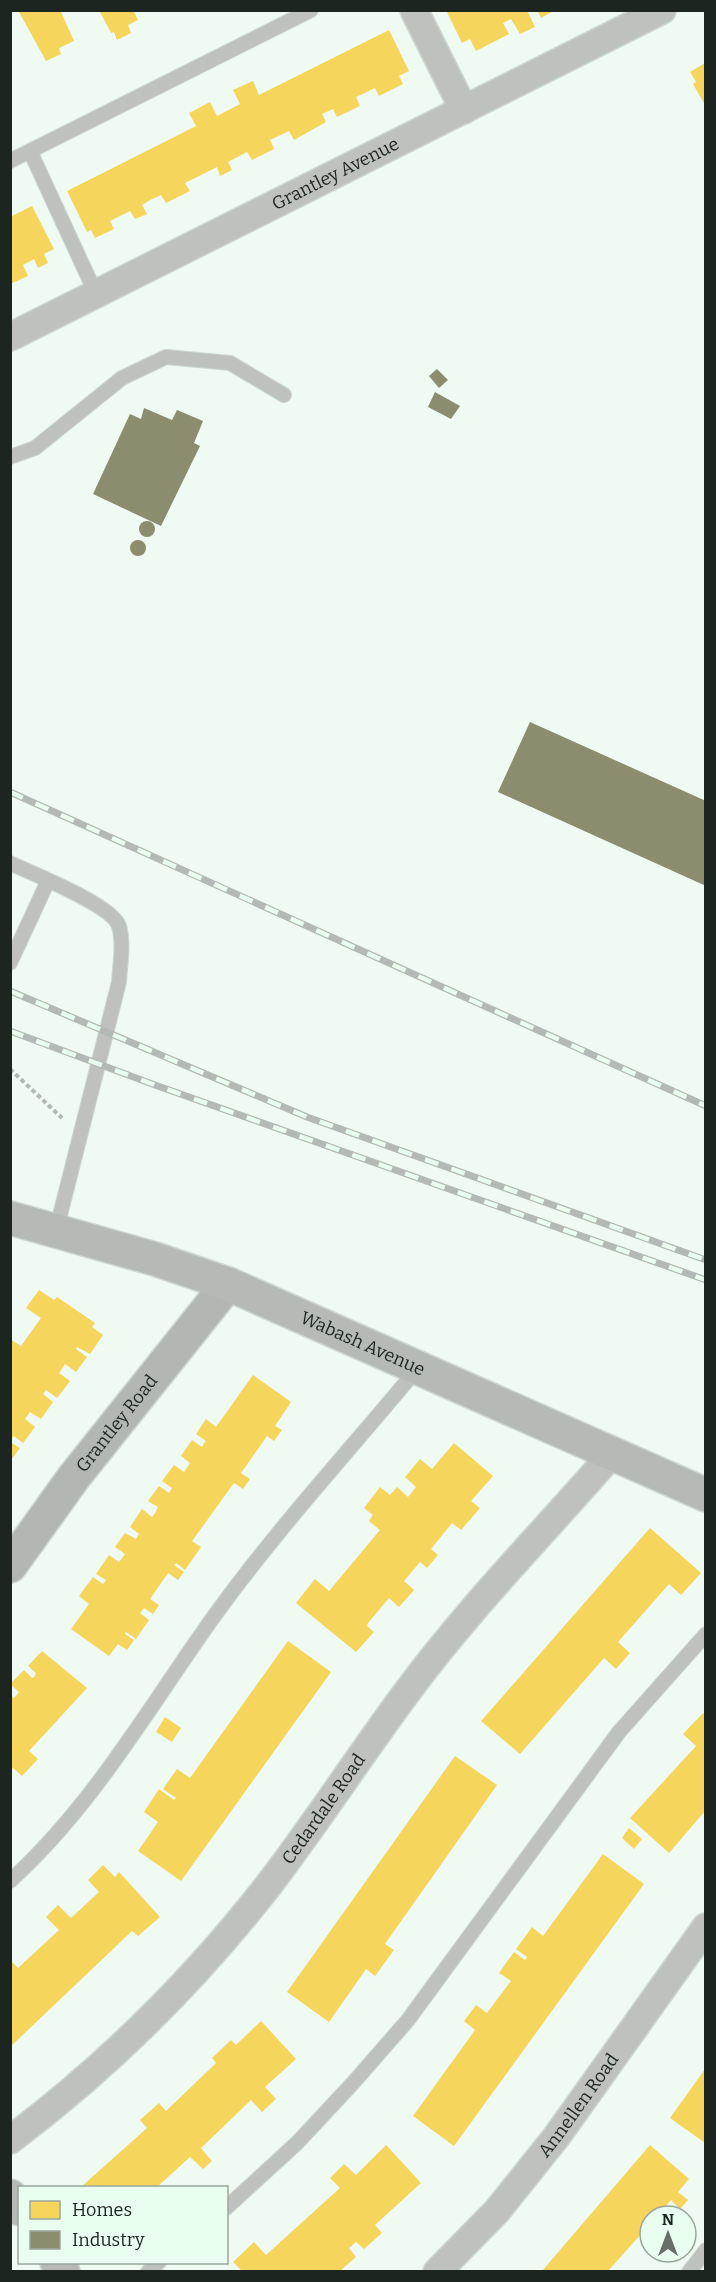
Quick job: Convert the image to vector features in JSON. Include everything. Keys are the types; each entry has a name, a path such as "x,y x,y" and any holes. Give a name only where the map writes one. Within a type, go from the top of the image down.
{"main road":[{"name":"Wabash Avenue","path":"14,1225 56,1231 155,1258 228,1284 705,1495"}],"street":[{"path":"414,10 464,110"},
{"name":"Grantley Avenue","path":"10,337 662,10"},
{"name":"Grantley Road","path":"10,1566 74,1477 228,1284"},
{"name":"Cedardale Road","path":"10,2140 48,2111 117,2051 220,1944 271,1882 410,1687 460,1626 611,1455"},
{"name":"Annellen Road","path":"437,2271 497,2211 557,2136 705,1927"}],"lane":[{"path":"10,161 311,10"},
{"path":"30,151 96,294"},
{"path":"10,457 35,448 122,378 165,357 230,363 284,395"},
{"path":"10,863 106,910 118,924 122,950 119,982 56,1231"},
{"path":"10,963 48,880"},
{"path":"10,1881 73,1815 129,1742 215,1615 417,1368"},
{"path":"228,2206 297,2143 353,2084 408,2020 619,1732 705,1634"},
{"path":"689,2271 705,2250"}],"path":[{"path":"10,1069 80,1135"}],"building: Homes":[{"path":"18,10 60,10 74,41 59,48 61,54 46,61"},
{"path":"99,10 133,10 138,20 128,25 131,33 117,40"},
{"path":"446,10 527,10 535,27 520,34 511,19 503,23 509,34 476,51 470,39 462,43"},
{"path":"537,10 555,10 541,18"},
{"path":"389,30 409,71 399,76 403,84 379,96 375,88 356,97 360,106 337,117 333,109 322,114 326,122 294,140 289,131 270,140 274,149 252,160 247,152 228,162 232,170 220,176 217,167 185,183 190,191 166,203 161,195 152,199 142,205 147,214 135,219 130,211 110,221 114,229 95,238 91,230 87,232 67,191 196,126 189,113 210,102 217,116 240,104 233,90 253,81 259,95"},
{"path":"705,63 705,105 693,84 696,82 690,72"},
{"path":"32,206 54,249 44,254 48,263 38,268 34,259 23,265 28,276 10,284 10,217"},
{"path":"39,1290 54,1300 57,1297 95,1323 92,1327 103,1335 90,1354 77,1347 76,1349 87,1357 76,1372 65,1364 59,1373 70,1381 57,1398 46,1390 43,1394 53,1402 41,1419 30,1412 25,1419 35,1427 23,1443 14,1436 10,1440 10,1339 21,1346 41,1318 26,1308"},
{"path":"253,1375 291,1402 275,1426 282,1430 274,1441 267,1436 241,1473 250,1479 243,1489 234,1483 192,1541 201,1547 185,1570 176,1563 174,1565 184,1572 178,1580 168,1573 150,1599 159,1605 153,1614 144,1608 140,1613 149,1620 136,1639 126,1632 125,1634 134,1640 127,1650 118,1644 109,1656 71,1629 89,1604 79,1596 93,1577 103,1584 106,1580 96,1574 109,1555 119,1562 125,1554 115,1547 125,1533 136,1539 139,1534 130,1527 142,1509 152,1517 158,1507 148,1501 159,1486 169,1493 172,1488 162,1481 174,1465 184,1472 190,1463 181,1456 192,1440 202,1447 206,1441 196,1434 206,1419 216,1427"},
{"path":"10,1442 20,1448 10,1461"},
{"path":"454,1443 493,1476 471,1501 480,1508 461,1530 452,1523 431,1549 438,1555 427,1568 420,1562 404,1581 414,1590 399,1607 389,1598 368,1623 367,1626 374,1632 356,1652 296,1603 315,1579 329,1591 380,1530 369,1521 373,1515 364,1508 380,1487 390,1495 397,1487 408,1497 416,1487 405,1477 420,1459 432,1469"},
{"path":"650,1528 701,1573 681,1595 669,1584 618,1642 630,1653 616,1669 604,1658 520,1754 481,1721"},
{"path":"288,1641 331,1672 181,1881 138,1851 158,1822 144,1812 159,1789 174,1800 176,1798 163,1789 177,1769 190,1778"},
{"path":"42,1651 87,1688 29,1751 38,1759 22,1776 13,1768 10,1772 10,1695 14,1698 19,1692 10,1684 24,1670 32,1678 34,1677 36,1673 28,1666"},
{"path":"703,1713 705,1715 705,1811 669,1853 630,1818 696,1746 683,1734"},
{"path":"165,1717 181,1728 172,1742 156,1732"},
{"path":"455,1756 497,1785 385,1944 394,1950 375,1976 366,1969 329,2022 287,1992"},
{"path":"629,1828 642,1839 634,1849 622,1838"},
{"path":"603,1854 644,1884 454,2146 413,2116 475,2030 464,2021 476,2005 487,2013 511,1981 499,1973 514,1952 525,1960 527,1957 516,1949 532,1927 543,1936"},
{"path":"103,1865 115,1877 119,1872 160,1917 138,1936 132,1931 10,2047 10,1960 18,1968 59,1930 46,1917 58,1905 71,1918 99,1892 88,1880"},
{"path":"261,2021 296,2059 265,2087 276,2099 262,2112 251,2100 201,2148 212,2161 203,2169 190,2157 158,2186 82,2186 147,2128 140,2120 159,2103 166,2111 216,2063 212,2058 231,2040 236,2045"},
{"path":"705,2069 705,2143 670,2118"},
{"path":"386,2145 421,2183 375,2225 382,2233 364,2249 356,2242 349,2248 356,2257 340,2271 242,2271 233,2262 254,2242 266,2255 340,2188 330,2178 344,2164 356,2175"},
{"path":"650,2145 689,2179 678,2192 688,2200 684,2204 675,2204 671,2200 668,2204 638,2204 638,2237 608,2271 542,2271"}],"building: Industry":[{"path":"437,369 448,380 439,388 429,376"},
{"path":"435,392 460,406 451,419 428,407"},
{"path":"144,408 172,420 177,410 203,421 194,443 200,446 161,526 93,494 130,414 141,419"},
{"path":"144,521 150,521 155,529 153,535 144,537 139,532 139,526"},
{"path":"135,540 141,540 146,548 144,554 135,556 130,551 130,545"},
{"path":"530,722 706,801 706,886 498,792"}],"railway":[{"path":"10,792 706,1106"},
{"path":"10,991 307,1117 706,1260"},
{"path":"10,1031 155,1085 706,1280"}]}
